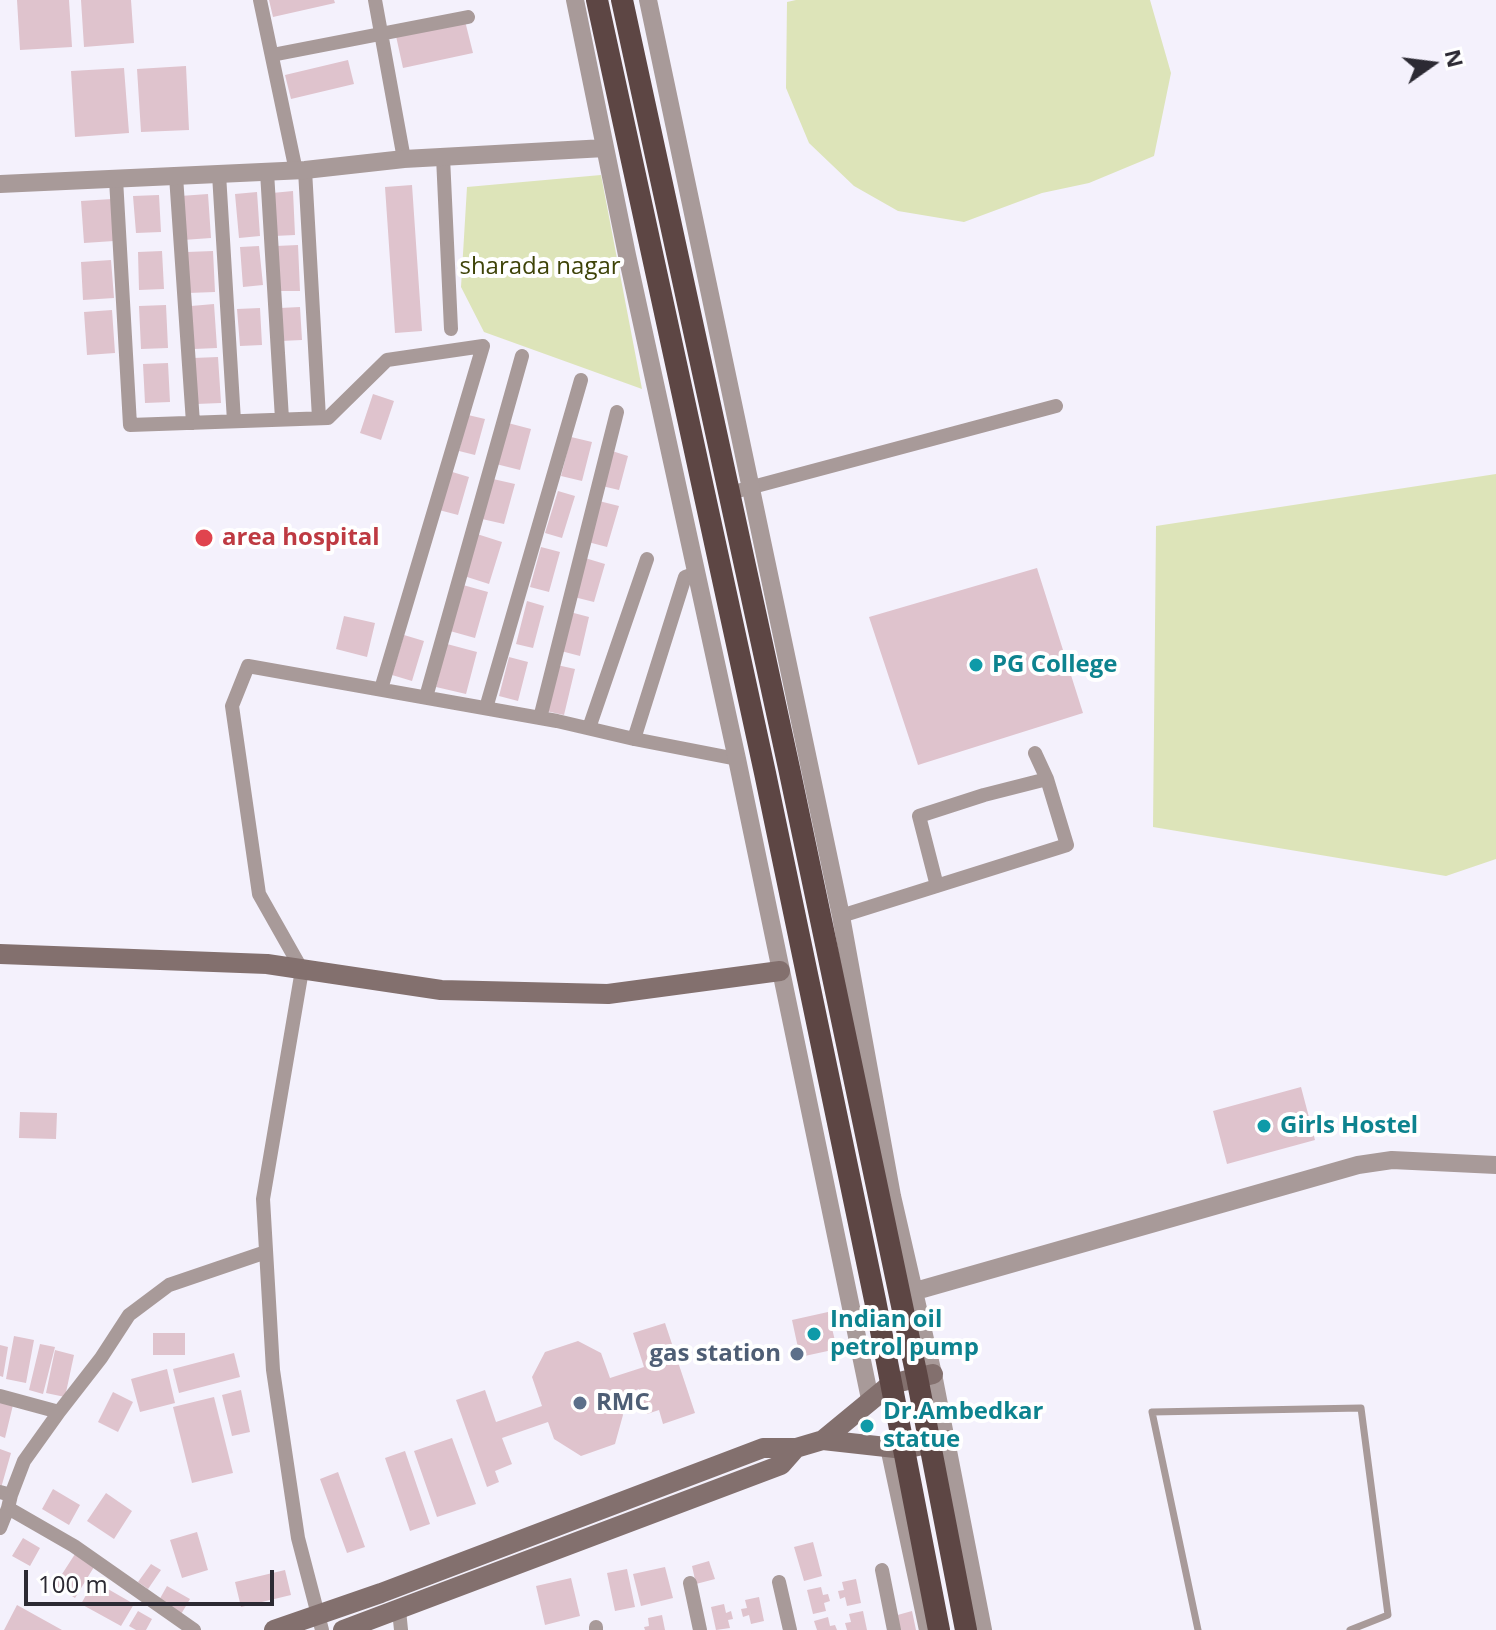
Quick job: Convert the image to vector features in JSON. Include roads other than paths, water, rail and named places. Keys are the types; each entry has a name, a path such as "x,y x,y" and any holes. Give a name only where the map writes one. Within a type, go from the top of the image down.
{"highway":[{"path":"597,0 813,1001 891,1384 897,1448 939,1630"},
{"path":"622,0 730,493 853,1027 885,1197 938,1442 966,1630"}],"main road":[{"path":"0,954 267,964 441,990 608,994 780,971"},
{"path":"823,1440 891,1384 925,1375"},
{"path":"274,1630 319,1623 763,1448 796,1448 823,1440 897,1448 938,1442"},
{"path":"343,1630 400,1620 781,1465 796,1448"}],"street":[{"path":"260,0 301,171 319,418"},
{"path":"375,0 404,159"},
{"path":"575,0 870,1399"},
{"path":"648,0 841,916 845,992"},
{"path":"272,55 468,17"},
{"path":"0,184 301,171 404,159 605,148"},
{"path":"443,157 451,329"},
{"path":"267,172 282,419"},
{"path":"219,174 234,421"},
{"path":"176,176 193,423"},
{"path":"116,179 130,425 328,418 387,360 483,346 381,689"},
{"path":"426,697 522,356"},
{"path":"486,708 581,380"},
{"path":"730,493 1056,406"},
{"path":"540,718 617,412"},
{"path":"589,728 647,559"},
{"path":"634,739 685,577 696,573"},
{"path":"319,1623 298,1538 273,1370 263,1199 302,970 259,894 232,706 248,666 540,718 737,759"},
{"path":"841,916 1067,845 1047,779 1035,753"},
{"path":"937,886 919,816 1047,779"},
{"path":"907,1293 1358,1165 1392,1160 1496,1165"},
{"path":"0,1528 6,1498 24,1461 129,1315 169,1285 266,1252"},
{"path":"0,1396 59,1412"},
{"path":"938,1442 983,1630"},
{"path":"897,1448 928,1630"},
{"path":"6,1498 194,1630"},
{"path":"882,1570 894,1630"},
{"path":"779,1582 790,1630"},
{"path":"690,1583 700,1630"}],"lane":[{"path":"1198,1630 1152,1412 1361,1408 1388,1615 1350,1630"}],"place":[{"name":"area hospital","path":"204,538"},
{"name":"PG College","path":"976,665"},
{"name":"Girls Hostel","path":"1264,1126"},
{"name":"Indian oil petrol pump","path":"814,1334"},
{"name":"gas station","path":"797,1354"},
{"name":"RMC","path":"580,1403"},
{"name":"Dr.Ambedkar statue","path":"867,1426"}],"park label":[{"name":"sharada nagar","path":"540,267"}]}
